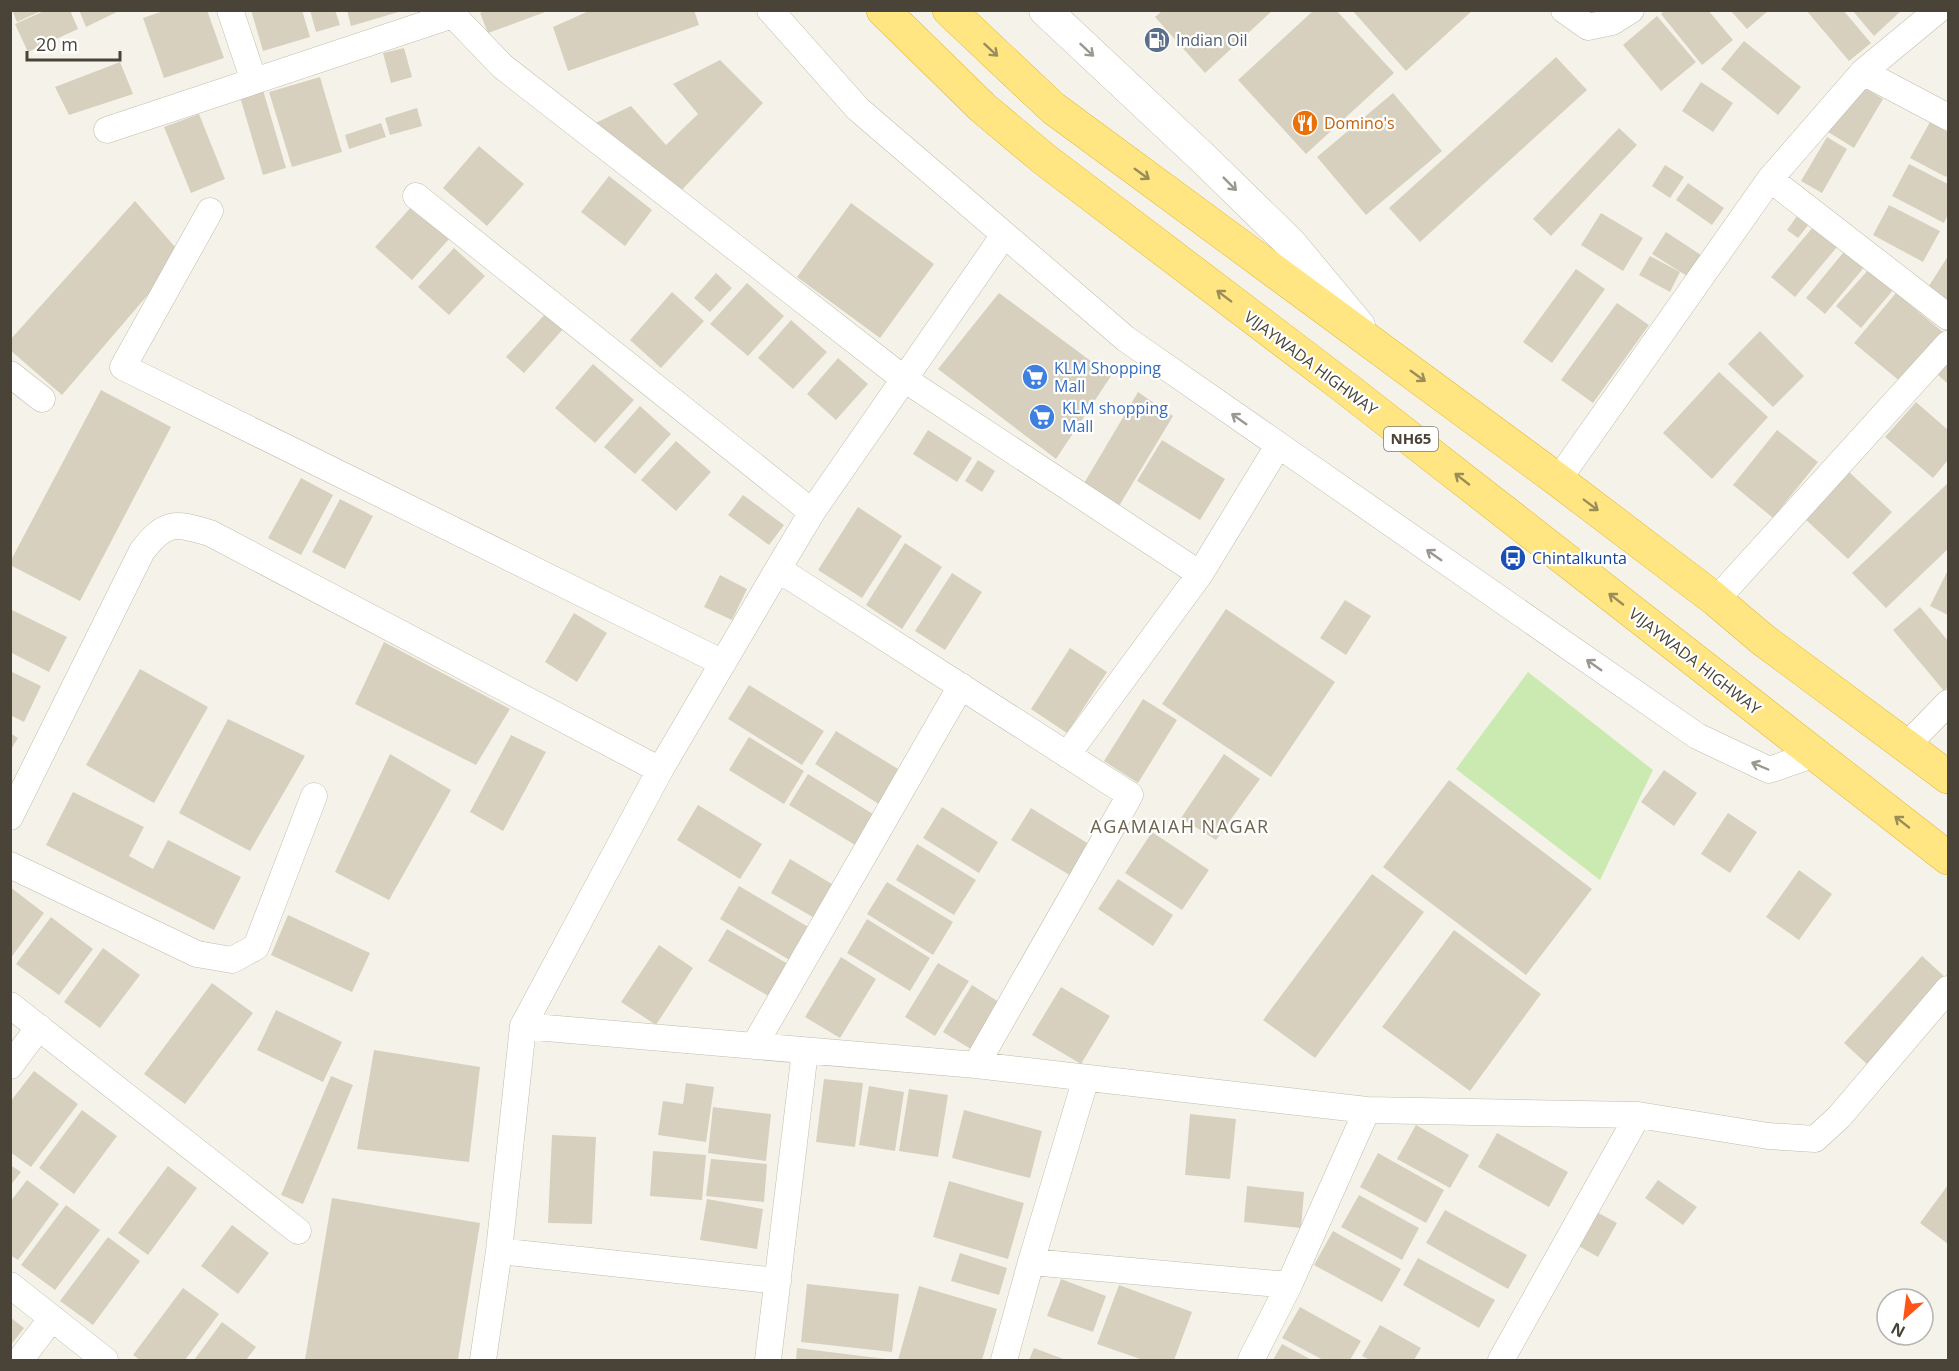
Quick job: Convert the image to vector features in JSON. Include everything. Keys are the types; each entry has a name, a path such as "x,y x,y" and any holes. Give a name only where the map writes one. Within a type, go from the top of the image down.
{"highway":[{"name":"VIJAYWADA HIGHWAY","path":"883,10 983,108 1044,159 1347,389 1948,858"},
{"path":"949,10 1053,108 1558,480 1716,600 1762,639 1948,777"}],"street":[{"path":"230,10 254,81"},
{"path":"770,10 858,109 1126,339 1697,736 1768,770 1815,754"},
{"path":"1045,10 1291,244 1376,346"},
{"path":"1564,10 1588,27 1612,22 1631,10"},
{"path":"1558,480 1770,178 1863,72 1938,10"},
{"path":"107,130 453,13 502,66 904,379 1200,574"},
{"path":"1863,72 1948,117"},
{"path":"1770,178 1948,317"},
{"path":"416,196 812,512"},
{"path":"210,210 123,367 723,663"},
{"path":"483,1360 499,1251 523,1026 660,770 812,512 1004,235"},
{"path":"1716,600 1948,344"},
{"path":"10,374 42,399"},
{"path":"1067,755 1200,574 1278,446"},
{"path":"10,817 142,551 156,534 179,524 210,532 660,770"},
{"path":"778,568 1130,795 976,1065"},
{"path":"754,1046 961,686"},
{"path":"1907,745 1948,703"},
{"path":"10,865 197,954 232,960 256,947 314,796"},
{"path":"523,1026 976,1065 1367,1110 1638,1115 1768,1136 1815,1139 1839,1117 1948,989"},
{"path":"10,1005 298,1231"},
{"path":"10,1066 39,1027"},
{"path":"768,1360 805,1051"},
{"path":"1004,1360 1086,1078"},
{"path":"1251,1360 1289,1286 1367,1110"},
{"path":"1501,1360 1638,1115"},
{"path":"499,1251 778,1281"},
{"path":"1031,1262 1289,1286"},
{"path":"10,1286 105,1360"},
{"path":"20,1360 52,1318"}],"green space":[{"path":"1528,672 1653,770 1600,880 1456,769"}],"building":[{"path":"12,10 43,10 17,22"},
{"path":"46,10 70,10 78,29 28,52 15,24"},
{"path":"79,10 121,10 86,27"},
{"path":"166,10 207,10 224,58 164,78 143,18"},
{"path":"251,10 302,10 310,37 263,51"},
{"path":"310,10 335,10 340,25 316,32"},
{"path":"347,10 402,10 402,11 351,26"},
{"path":"487,10 548,11 488,33 480,13"},
{"path":"591,10 694,10 699,25 568,71 553,27"},
{"path":"1163,10 1273,10 1205,73 1155,17"},
{"path":"1314,10 1336,10 1394,73 1306,154 1238,80"},
{"path":"1352,10 1473,10 1406,71"},
{"path":"1665,10 1708,10 1733,40 1702,65 1661,14"},
{"path":"1730,10 1769,10 1747,29"},
{"path":"1806,10 1843,10 1871,43 1849,61"},
{"path":"1852,10 1902,10 1874,36"},
{"path":"1657,16 1696,62 1661,91 1623,45"},
{"path":"1744,41 1801,87 1778,115 1721,69"},
{"path":"404,48 412,77 391,83 383,53"},
{"path":"1556,57 1587,90 1420,242 1389,208"},
{"path":"720,60 763,103 680,192 585,128 631,106 666,145 698,114 673,84"},
{"path":"120,62 133,94 69,115 55,87"},
{"path":"320,77 342,152 292,167 269,92"},
{"path":"1701,82 1733,103 1713,132 1682,111"},
{"path":"1865,88 1883,99 1854,148 1828,132"},
{"path":"263,90 286,168 263,175 240,97"},
{"path":"1393,93 1442,151 1366,215 1317,157"},
{"path":"417,108 422,126 390,135 385,118"},
{"path":"199,114 225,179 191,193 164,127"},
{"path":"1930,122 1948,132 1948,173 1946,177 1910,158"},
{"path":"381,123 386,137 349,149 345,135"},
{"path":"1619,128 1637,145 1551,236 1533,219"},
{"path":"1827,137 1847,149 1822,193 1801,181"},
{"path":"479,146 524,184 487,226 443,188"},
{"path":"1909,164 1948,184 1948,214 1944,223 1892,196"},
{"path":"1665,165 1684,177 1670,198 1652,186"},
{"path":"609,176 652,210 625,246 581,212"},
{"path":"1688,183 1724,208 1712,225 1676,200"},
{"path":"135,201 182,255 62,395 10,350 10,340"},
{"path":"851,203 934,264 880,338 797,277"},
{"path":"413,205 450,238 412,280 375,247"},
{"path":"1889,205 1940,231 1923,262 1873,235"},
{"path":"1601,213 1643,238 1623,271 1581,245"},
{"path":"1797,216 1809,224 1798,238 1787,230"},
{"path":"1813,227 1837,247 1795,297 1771,277"},
{"path":"1666,232 1701,255 1687,276 1652,254"},
{"path":"454,248 485,276 449,315 418,287"},
{"path":"1847,248 1867,264 1825,314 1806,298"},
{"path":"1650,256 1680,272 1670,292 1639,275"},
{"path":"1948,256 1948,302 1927,289"},
{"path":"1870,268 1894,289 1861,328 1836,306"},
{"path":"1576,269 1605,289 1552,363 1523,342"},
{"path":"716,273 732,288 710,312 694,298"},
{"path":"747,283 784,316 748,356 710,324"},
{"path":"672,292 704,321 661,368 630,340"},
{"name":"KLM shopping Mall","path":"999,293 1111,376 1056,459 938,369"},
{"path":"1896,293 1944,333 1902,383 1854,343"},
{"path":"1617,303 1649,325 1593,403 1561,380"},
{"path":"547,312 564,328 524,373 506,357"},
{"path":"791,320 827,352 793,389 758,358"},
{"path":"1760,331 1804,376 1773,407 1728,364"},
{"path":"838,358 868,384 836,420 807,394"},
{"path":"1948,361 1948,384 1937,374"},
{"path":"593,364 634,400 595,443 555,408"},
{"path":"1719,372 1768,417 1712,479 1663,433"},
{"path":"101,390 171,427 80,601 10,565 10,562"},
{"path":"1138,392 1173,416 1119,506 1083,485"},
{"path":"1916,402 1948,430 1948,460 1933,478 1885,437"},
{"path":"640,406 671,434 635,474 604,447"},
{"path":"928,430 972,458 957,482 913,454"},
{"path":"1777,430 1818,462 1773,518 1733,485"},
{"path":"1162,440 1225,479 1200,520 1137,481"},
{"path":"676,441 711,472 676,511 641,480"},
{"path":"978,460 995,471 982,492 965,481"},
{"path":"1848,471 1892,512 1848,559 1804,518"},
{"path":"301,478 333,495 301,555 268,538"},
{"path":"1948,483 1948,549 1886,608 1852,573"},
{"path":"743,495 784,525 769,545 728,515"},
{"path":"340,499 373,516 345,569 312,552"},
{"path":"858,507 902,536 862,598 818,570"},
{"path":"905,543 942,567 902,629 866,605"},
{"path":"1948,570 1948,615 1930,606"},
{"path":"952,573 982,592 945,650 915,631"},
{"path":"720,575 747,589 732,620 704,607"},
{"path":"1345,600 1371,616 1346,655 1320,638"},
{"path":"1920,607 1948,641 1948,687 1944,691 1893,630"},
{"path":"10,609 67,637 49,672 10,652"},
{"path":"1226,609 1335,682 1271,777 1162,704"},
{"path":"574,613 607,633 577,682 545,662"},
{"path":"384,642 510,709 476,765 355,704"},
{"path":"1070,648 1107,672 1067,733 1031,709"},
{"path":"140,669 208,707 154,803 86,765"},
{"path":"10,671 41,686 24,722 10,715"},
{"path":"749,685 824,731 802,765 728,719"},
{"path":"1143,699 1177,720 1138,783 1104,761"},
{"path":"228,719 305,756 250,851 179,813"},
{"path":"836,731 903,772 882,806 815,764"},
{"path":"10,733 18,738 10,751"},
{"path":"511,735 546,752 503,831 470,812"},
{"path":"749,737 804,771 784,804 729,770"},
{"path":"390,754 451,790 389,900 335,872"},
{"path":"1224,754 1260,779 1216,840 1181,818"},
{"path":"1664,770 1697,793 1674,826 1641,802"},
{"path":"808,774 873,814 855,845 789,805"},
{"path":"1449,780 1592,889 1526,975 1383,867"},
{"path":"73,792 144,827 129,856 153,869 168,840 241,877 214,930 46,845"},
{"path":"698,805 762,844 740,879 677,840"},
{"path":"942,807 998,842 979,873 923,838"},
{"path":"1031,808 1092,846 1073,877 1011,840"},
{"path":"1728,813 1757,832 1730,873 1701,854"},
{"path":"1152,832 1209,870 1182,910 1125,873"},
{"path":"917,844 976,880 954,915 896,880"},
{"path":"790,859 837,887 818,920 771,893"},
{"path":"1799,870 1832,894 1799,940 1766,917"},
{"path":"1372,874 1424,912 1315,1058 1263,1020"},
{"path":"1118,879 1173,915 1153,946 1098,909"},
{"path":"887,882 953,922 933,955 867,914"},
{"path":"739,886 810,928 791,961 720,919"},
{"path":"10,887 44,913 10,959"},
{"path":"288,915 370,953 352,992 271,955"},
{"path":"51,917 93,949 59,995 16,964"},
{"path":"867,919 930,958 910,991 847,953"},
{"path":"727,929 790,965 772,998 708,961"},
{"path":"1454,930 1541,994 1470,1091 1382,1027"},
{"path":"659,945 693,968 656,1025 621,1002"},
{"path":"103,948 140,975 100,1028 64,1002"},
{"path":"1922,956 1946,978 1868,1065 1844,1043"},
{"path":"841,957 876,979 840,1038 805,1017"},
{"path":"938,963 969,981 935,1036 905,1017"},
{"path":"212,983 253,1013 185,1104 144,1074"},
{"path":"972,985 1002,1004 974,1051 943,1032"},
{"path":"1061,987 1110,1016 1081,1064 1032,1035"},
{"path":"276,1010 342,1042 323,1082 257,1050"},
{"path":"374,1050 480,1067 469,1162 357,1149"},
{"path":"34,1071 78,1104 31,1167 10,1152 10,1102"},
{"path":"331,1076 353,1085 303,1204 281,1195"},
{"path":"824,1079 863,1083 855,1147 816,1142"},
{"path":"686,1083 714,1087 706,1142 658,1135 663,1101 683,1104"},
{"path":"869,1086 904,1092 895,1151 859,1145"},
{"path":"909,1089 948,1095 938,1157 899,1151"},
{"path":"713,1107 771,1114 766,1161 708,1153"},
{"path":"82,1110 117,1136 74,1194 39,1168"},
{"path":"964,1110 1042,1131 1030,1178 952,1158"},
{"path":"1190,1114 1236,1119 1230,1179 1185,1175"},
{"path":"1416,1125 1469,1155 1450,1188 1397,1159"},
{"path":"1497,1133 1568,1172 1549,1207 1478,1167"},
{"path":"552,1135 596,1137 592,1224 548,1223"},
{"path":"653,1151 706,1155 702,1200 650,1196"},
{"path":"1378,1153 1444,1190 1426,1223 1360,1187"},
{"path":"711,1159 767,1164 764,1202 706,1196"},
{"path":"10,1165 21,1172 10,1186"},
{"path":"168,1166 197,1188 148,1255 118,1233"},
{"path":"27,1180 59,1204 18,1260 10,1255 10,1202"},
{"path":"1658,1180 1697,1207 1683,1225 1645,1198"},
{"path":"949,1181 1024,1203 1008,1259 933,1237"},
{"path":"1948,1185 1948,1244 1920,1223"},
{"path":"1247,1186 1304,1192 1301,1228 1244,1222"},
{"path":"1359,1195 1419,1228 1402,1260 1341,1227"},
{"path":"332,1198 480,1223 458,1360 305,1360"},
{"path":"707,1199 763,1209 757,1249 700,1240"},
{"path":"66,1205 100,1230 55,1290 21,1265"},
{"path":"1445,1210 1527,1255 1508,1289 1426,1243"},
{"path":"1595,1211 1617,1223 1598,1257 1577,1245"},
{"path":"232,1225 269,1253 238,1294 201,1266"},
{"path":"1333,1231 1401,1269 1382,1302 1314,1265"},
{"path":"108,1237 140,1261 93,1325 60,1301"},
{"path":"960,1253 1007,1268 999,1295 951,1281"},
{"path":"1418,1258 1495,1300 1479,1328 1403,1285"},
{"path":"1061,1279 1106,1296 1093,1332 1047,1316"},
{"path":"807,1284 899,1294 892,1352 801,1342"},
{"path":"1119,1285 1192,1312 1174,1360 1143,1360 1097,1344"},
{"path":"919,1286 997,1309 982,1360 898,1360"},
{"path":"183,1288 219,1314 185,1360 140,1360 133,1355"},
{"path":"1300,1307 1361,1341 1350,1360 1323,1360 1282,1338"},
{"path":"10,1317 24,1328 10,1346"},
{"path":"222,1322 256,1347 246,1360 194,1360"},
{"path":"1380,1325 1421,1348 1414,1360 1370,1360 1362,1356"},
{"path":"1282,1344 1312,1360 1273,1360"},
{"path":"797,1348 886,1359 886,1360 796,1360"},
{"path":"1034,1348 1066,1360 1029,1360"}],"place":[{"name":"Indian Oil","path":"1157,40"},
{"name":"Domino's","path":"1305,123"},
{"name":"KLM Shopping Mall","path":"1035,377"},
{"name":"KLM shopping Mall","path":"1042,417"},
{"name":"Chintalkunta","path":"1513,558"}],"district":[{"name":"AGAMAIAH NAGAR","path":"1180,827"}]}
